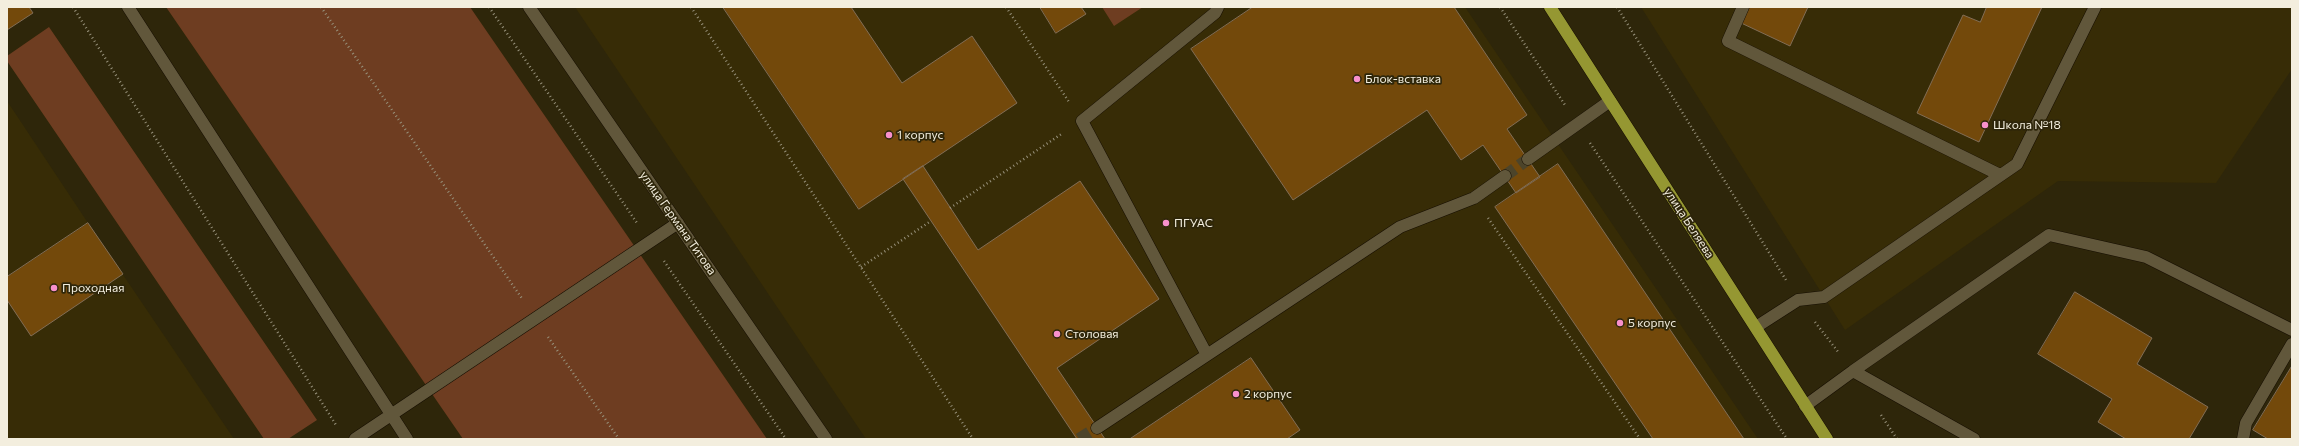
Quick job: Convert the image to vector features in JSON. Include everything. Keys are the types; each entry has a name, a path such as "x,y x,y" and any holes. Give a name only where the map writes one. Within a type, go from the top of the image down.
{"main road":[{"name":"улица Беляева","path":"1550,7 1827,439"}],"street":[{"path":"128,7 407,439"},
{"name":"улица Германа Титова","path":"529,7 826,439"},
{"path":"1207,355 1082,121 1215,13 1218,7"},
{"path":"1742,7 1728,41 2000,175"},
{"path":"1756,327 1798,300 1824,298 2017,164 2094,7"},
{"path":"1528,159 1610,101"},
{"path":"1097,428 1400,227 1474,198 1505,176"},
{"path":"355,439 678,223"},
{"path":"1806,406 1853,370 2049,235 2146,257 2292,330"},
{"path":"2243,439 2246,422 2292,344"},
{"path":"1853,370 1974,439"}],"path":[{"path":"73,7 337,426"},
{"path":"321,7 619,439"},
{"path":"690,7 973,439"},
{"path":"950,208 1082,121 1006,7"},
{"path":"1500,7 1787,439"},
{"path":"1617,7 1798,300 1853,370"},
{"path":"1474,198 1640,439"},
{"path":"861,267 931,221"}],"shaded area":[{"path":"166,7 470,7 767,439 463,439"},
{"name":"ПГУАС","path":"575,7 1465,7 1758,439 866,439"},
{"path":"1102,7 1143,7 1114,26"},
{"name":"Школа №18","path":"1641,7 2292,7 2292,69 2216,183 2058,181 1845,330"},
{"path":"49,27 317,420 288,439 264,439 7,61 7,56"},
{"path":"7,101 88,223 234,439 7,439"}],"building":[{"path":"7,7 29,7 33,13 7,30"},
{"name":"1 корпус","path":"723,7 851,7 902,83 972,36 1017,103 859,209"},
{"path":"1040,7 1081,7 1086,14 1056,33"},
{"name":"Блок-вставка","path":"1253,7 1454,7 1527,115 1507,129 1540,177 1516,193 1483,145 1461,160 1427,110 1293,200 1191,49"},
{"path":"1746,7 1808,7 1790,46 1739,22"},
{"path":"1987,7 2042,7 1979,142 1917,113 1963,15 1980,22"},
{"name":"5 корпус","path":"1558,164 1744,439 1653,439 1495,207"},
{"name":"Столовая","path":"923,166 978,250 1080,181 1159,299 1057,368 1105,439 1077,439 903,179"},
{"name":"Проходная","path":"88,223 123,274 31,336 7,300 7,277"},
{"path":"2075,292 2152,338 2137,364 2208,407 2189,439 2126,439 2098,422 2112,399 2038,354"},
{"name":"2 корпус","path":"1251,358 1300,430 1287,439 1130,439"},
{"path":"2292,366 2292,439 2268,439 2253,430"}],"tunnel":[{"path":"1505,176 1528,159"},
{"path":"1079,439 1097,428"}],"place":[{"name":"Блок-вставка","path":"1357,79"},
{"name":"Школа №18","path":"1985,125"},
{"name":"1 корпус","path":"889,135"},
{"name":"ПГУАС","path":"1166,223"},
{"name":"Проходная","path":"54,288"},
{"name":"5 корпус","path":"1620,323"},
{"name":"Столовая","path":"1057,334"},
{"name":"2 корпус","path":"1236,394"}]}
